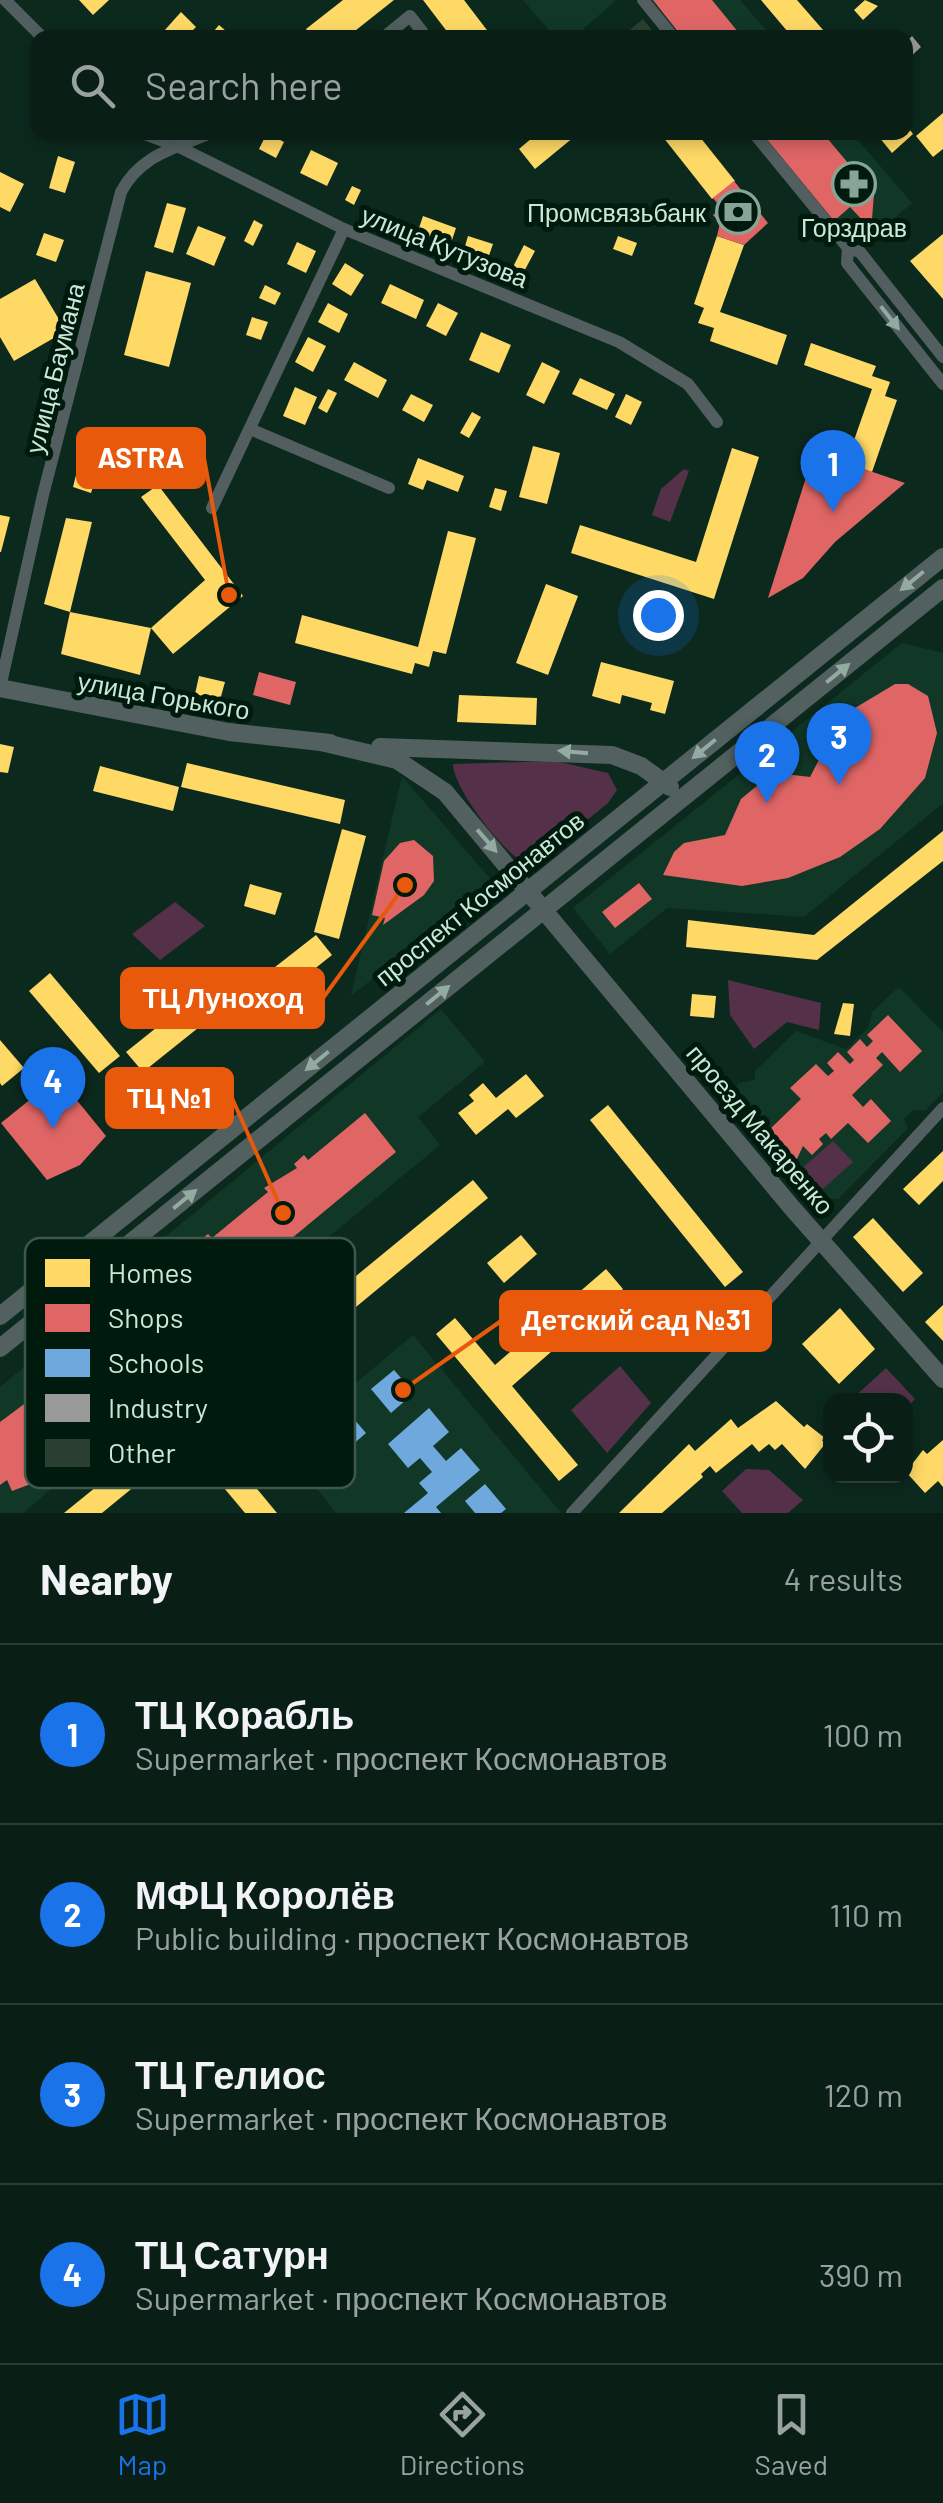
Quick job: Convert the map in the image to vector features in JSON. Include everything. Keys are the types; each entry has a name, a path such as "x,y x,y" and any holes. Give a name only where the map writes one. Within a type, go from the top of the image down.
{"main road":[{"name":"проспект Космонавтов","path":"97,1238 943,556"},
{"name":"проспект Космонавтов","path":"136,1238 943,588"},
{"name":"улица Горького","path":"0,688 211,729 320,742"},
{"path":"320,742 450,752 545,750 612,755 664,781 680,800"},
{"name":"проезд Макаренко","path":"320,742 398,760 445,792 820,1239 943,1379"},
{"path":"445,792 443,763 450,752"},
{"name":"проспект Космонавтов","path":"0,1316 25,1296"},
{"name":"проспект Космонавтов","path":"0,1348 25,1328"}],"street":[{"path":"6,0 35,30"},
{"path":"644,0 668,30"},
{"path":"393,30 410,16 421,30"},
{"name":"улица Кутузова","path":"160,140 344,229 619,342 688,384 718,422"},
{"name":"улица Баумана","path":"0,688 43,495 122,192 132,172 146,159 195,140"},
{"path":"760,140 848,248 860,252 943,358"},
{"path":"212,508 344,229"},
{"path":"848,248 847,263 943,384"},
{"path":"250,428 389,488"},
{"path":"572,1513 943,1108"}],"shaded area":[{"path":"523,0 616,0 582,30 549,30"},
{"path":"650,0 740,0 766,30 675,30"},
{"path":"764,140 858,140 912,203 867,243 833,224"},
{"path":"684,469 689,471 670,522 652,515 661,489"},
{"path":"902,643 943,653 943,803 804,917 667,908 610,954 573,908"},
{"path":"555,761 608,773 617,790 608,803 536,862 525,863 504,847 481,819 461,788 453,764"},
{"path":"402,776 493,882 351,996"},
{"path":"175,902 205,926 160,960 132,934"},
{"path":"728,980 821,1003 819,1030 787,1022 754,1049 730,1015"},
{"path":"899,987 943,1032 943,1092 926,1110 913,1110 904,1119 908,1128 838,1199 814,1199 728,1094 739,1083 755,1080 755,1071 796,1031 846,1049 868,1028 872,1012"},
{"path":"441,1009 485,1062 418,1117 440,1145 327,1238 164,1238"},
{"path":"833,1141 853,1162 817,1194 798,1172"},
{"path":"413,1335 561,1513 336,1513 316,1488 355,1488 355,1384"},
{"path":"25,1366 25,1488 52,1488 23,1513 0,1513 0,1387"},
{"path":"620,1366 651,1403 607,1453 571,1410"},
{"path":"886,1368 909,1393 859,1393"},
{"path":"746,1469 769,1470 803,1500 788,1513 742,1513 722,1491"}],"building: Homes":[{"path":"79,0 109,0 93,15"},
{"path":"343,0 394,0 356,30 306,29"},
{"path":"423,0 464,0 487,30 446,30"},
{"path":"761,0 797,0 823,30 786,30"},
{"path":"865,0 878,6 863,20 854,10"},
{"path":"181,12 196,27 193,30 165,30"},
{"path":"943,113 943,149 933,157 916,136"},
{"path":"264,140 284,142 276,158 259,149"},
{"path":"530,140 570,140 535,169 519,149"},
{"path":"665,140 702,140 735,181 712,199"},
{"path":"881,140 906,140 892,153"},
{"path":"311,150 338,163 327,186 300,173"},
{"path":"58,156 75,162 65,193 49,188"},
{"path":"0,172 24,184 10,212 0,207"},
{"path":"352,186 361,190 354,205 345,200"},
{"path":"167,203 186,208 173,253 154,247"},
{"path":"423,216 456,228 450,246 417,234"},
{"path":"254,220 263,225 253,246 244,241"},
{"path":"198,226 226,237 214,266 186,254"},
{"path":"44,233 64,240 56,262 36,255"},
{"path":"943,234 943,299 910,261"},
{"path":"468,236 493,244 485,267 461,260"},
{"path":"618,236 637,243 632,256 613,249"},
{"path":"717,236 744,245 720,312 787,335 777,365 710,341 714,328 698,323 704,308 694,304"},
{"path":"297,242 316,251 306,273 287,264"},
{"path":"524,245 535,251 520,279 510,273"},
{"path":"345,263 364,275 351,296 332,284"},
{"path":"146,271 191,283 169,367 124,355"},
{"path":"35,279 66,331 14,361 0,337 0,299"},
{"path":"390,284 424,300 416,319 381,303"},
{"path":"265,285 281,293 275,305 259,298"},
{"path":"328,303 348,314 339,333 318,322"},
{"path":"438,303 458,313 446,336 426,326"},
{"path":"252,317 268,322 261,340 246,335"},
{"path":"481,332 511,345 499,373 469,360"},
{"path":"308,337 326,346 313,372 295,362"},
{"path":"811,343 876,366 872,376 890,382 885,396 897,400 872,472 846,463 872,389 804,365"},
{"path":"354,362 387,380 378,398 344,380"},
{"path":"542,362 560,371 544,404 526,395"},
{"path":"580,378 615,394 607,410 572,394"},
{"path":"295,387 317,397 305,425 283,416"},
{"path":"328,389 337,393 327,413 318,408"},
{"path":"411,394 433,405 424,422 402,410"},
{"path":"626,394 642,402 631,425 615,417"},
{"path":"472,412 481,417 469,438 460,433"},
{"path":"533,446 560,453 547,504 519,497"},
{"path":"732,448 759,457 714,599 571,553 580,525 696,562"},
{"path":"418,458 464,476 458,492 427,480 423,490 408,484"},
{"path":"76,475 95,480 91,493 73,487"},
{"path":"158,485 243,596 173,654 151,628 205,580 141,497"},
{"path":"495,488 507,491 501,511 489,507"},
{"path":"0,515 10,517 1,552 0,552"},
{"path":"66,518 92,522 70,612 44,604"},
{"path":"448,531 476,538 446,654 433,651 429,667 415,663 412,674 295,643 302,615 418,647"},
{"path":"546,584 578,596 548,675 516,663"},
{"path":"70,612 151,628 140,675 61,654"},
{"path":"601,662 674,681 665,714 650,710 652,703 622,695 620,704 592,696"},
{"path":"199,676 225,682 220,700 195,694"},
{"path":"459,695 537,698 536,725 457,722"},
{"path":"0,744 14,747 8,773 0,772"},
{"path":"187,763 345,800 340,824 181,787"},
{"path":"100,766 179,787 173,811 93,791"},
{"path":"342,829 366,836 339,939 314,932"},
{"path":"943,831 943,861 817,960 686,947 688,920 814,935"},
{"path":"250,884 282,893 275,915 244,906"},
{"path":"316,935 332,955 244,1025 228,1004"},
{"path":"50,973 120,1056 99,1073 29,991"},
{"path":"211,984 228,1004 143,1072 126,1052"},
{"path":"692,994 716,996 714,1018 690,1016"},
{"path":"843,1003 854,1004 850,1036 834,1034"},
{"path":"0,1040 24,1068 2,1086 0,1083"},
{"path":"526,1074 544,1096 516,1118 508,1109 476,1135 458,1113 474,1101 469,1095 483,1083 496,1098"},
{"path":"608,1105 743,1272 725,1287 590,1120"},
{"path":"943,1151 943,1181 919,1205 903,1189"},
{"path":"473,1180 488,1198 355,1308 355,1277"},
{"path":"873,1218 923,1273 903,1292 853,1237"},
{"path":"521,1235 537,1254 504,1283 487,1263"},
{"path":"606,1269 623,1289 512,1386 578,1465 559,1481 436,1334 455,1318 495,1365"},
{"path":"943,1305 943,1341 925,1322"},
{"path":"840,1308 875,1349 839,1384 802,1344"},
{"path":"776,1401 804,1427 807,1424 823,1436 823,1446 805,1469 782,1444 775,1450 769,1444 759,1452 752,1444 716,1473 710,1466 662,1513 619,1513 689,1444 695,1451 731,1419 738,1428"},
{"path":"943,1440 943,1487 938,1481 925,1493 913,1480 913,1463 923,1450 927,1454"},
{"path":"95,1488 132,1488 102,1513 64,1513"},
{"path":"224,1488 256,1488 277,1513 245,1513"}],"building: Shops":[{"path":"653,0 712,0 736,30 677,30"},
{"path":"768,140 829,140 874,194 872,219 866,224 850,207 834,221"},
{"name":"Промсвязьбанк","path":"734,181 768,223 744,245 717,236 720,223 713,215 721,208 713,198"},
{"path":"814,452 905,483 835,542 803,578 768,598"},
{"path":"259,672 296,682 290,705 253,695"},
{"path":"895,684 908,684 928,696 937,733 925,778 880,829 840,857 788,878 742,886 663,875 674,852 684,843 725,835 741,799 764,780 785,774 810,777 836,727 850,711"},
{"path":"414,840 433,856 434,881 424,895 383,925 385,918 372,915 384,861 400,843"},
{"path":"639,883 652,899 615,928 602,912"},
{"path":"888,1015 922,1051 900,1072 882,1052 876,1058 883,1065 852,1095 863,1107 871,1099 891,1121 868,1143 848,1123 831,1139 826,1133 819,1139 823,1144 812,1155 803,1146 795,1163 767,1132 801,1099 790,1088 816,1064 828,1076 834,1071 827,1063 838,1052 850,1064 854,1060 847,1052 860,1039 867,1047 873,1041 867,1035"},
{"path":"58,1077 106,1136 80,1165 47,1180 1,1123"},
{"path":"365,1113 396,1152 292,1238 212,1238 268,1192 264,1188 297,1168 294,1164 304,1155 308,1160"},
{"path":"25,1403 25,1486 12,1491 7,1480 0,1485 0,1422"}],"building: Schools":[{"path":"394,1370 414,1393 391,1413 371,1389"},
{"path":"429,1408 449,1432 433,1446 446,1461 461,1448 480,1470 436,1507 441,1513 404,1513 428,1493 419,1483 432,1472 420,1458 408,1468 388,1444"},
{"path":"355,1420 366,1433 355,1443"},
{"path":"485,1484 506,1509 501,1513 475,1513 465,1501"}],"building: Industry":[{"path":"913,37 921,47 913,54"}],"building: Other":[{"path":"643,19 652,30 629,30"}],"place":[{"name":"Горздрав","path":"854,184"},
{"name":"Промсвязьбанк","path":"738,212"},
{"name":"ТЦ Корабль","path":"833,512"},
{"name":"ASTRA","path":"229,595"},
{"name":"ТЦ Гелиос","path":"839,785"},
{"name":"МФЦ Королёв","path":"767,803"},
{"name":"ТЦ Луноход","path":"405,885"},
{"name":"ТЦ Сатурн","path":"53,1129"},
{"name":"ТЦ №1","path":"283,1213"},
{"name":"Детский сад №31","path":"403,1390"}]}
